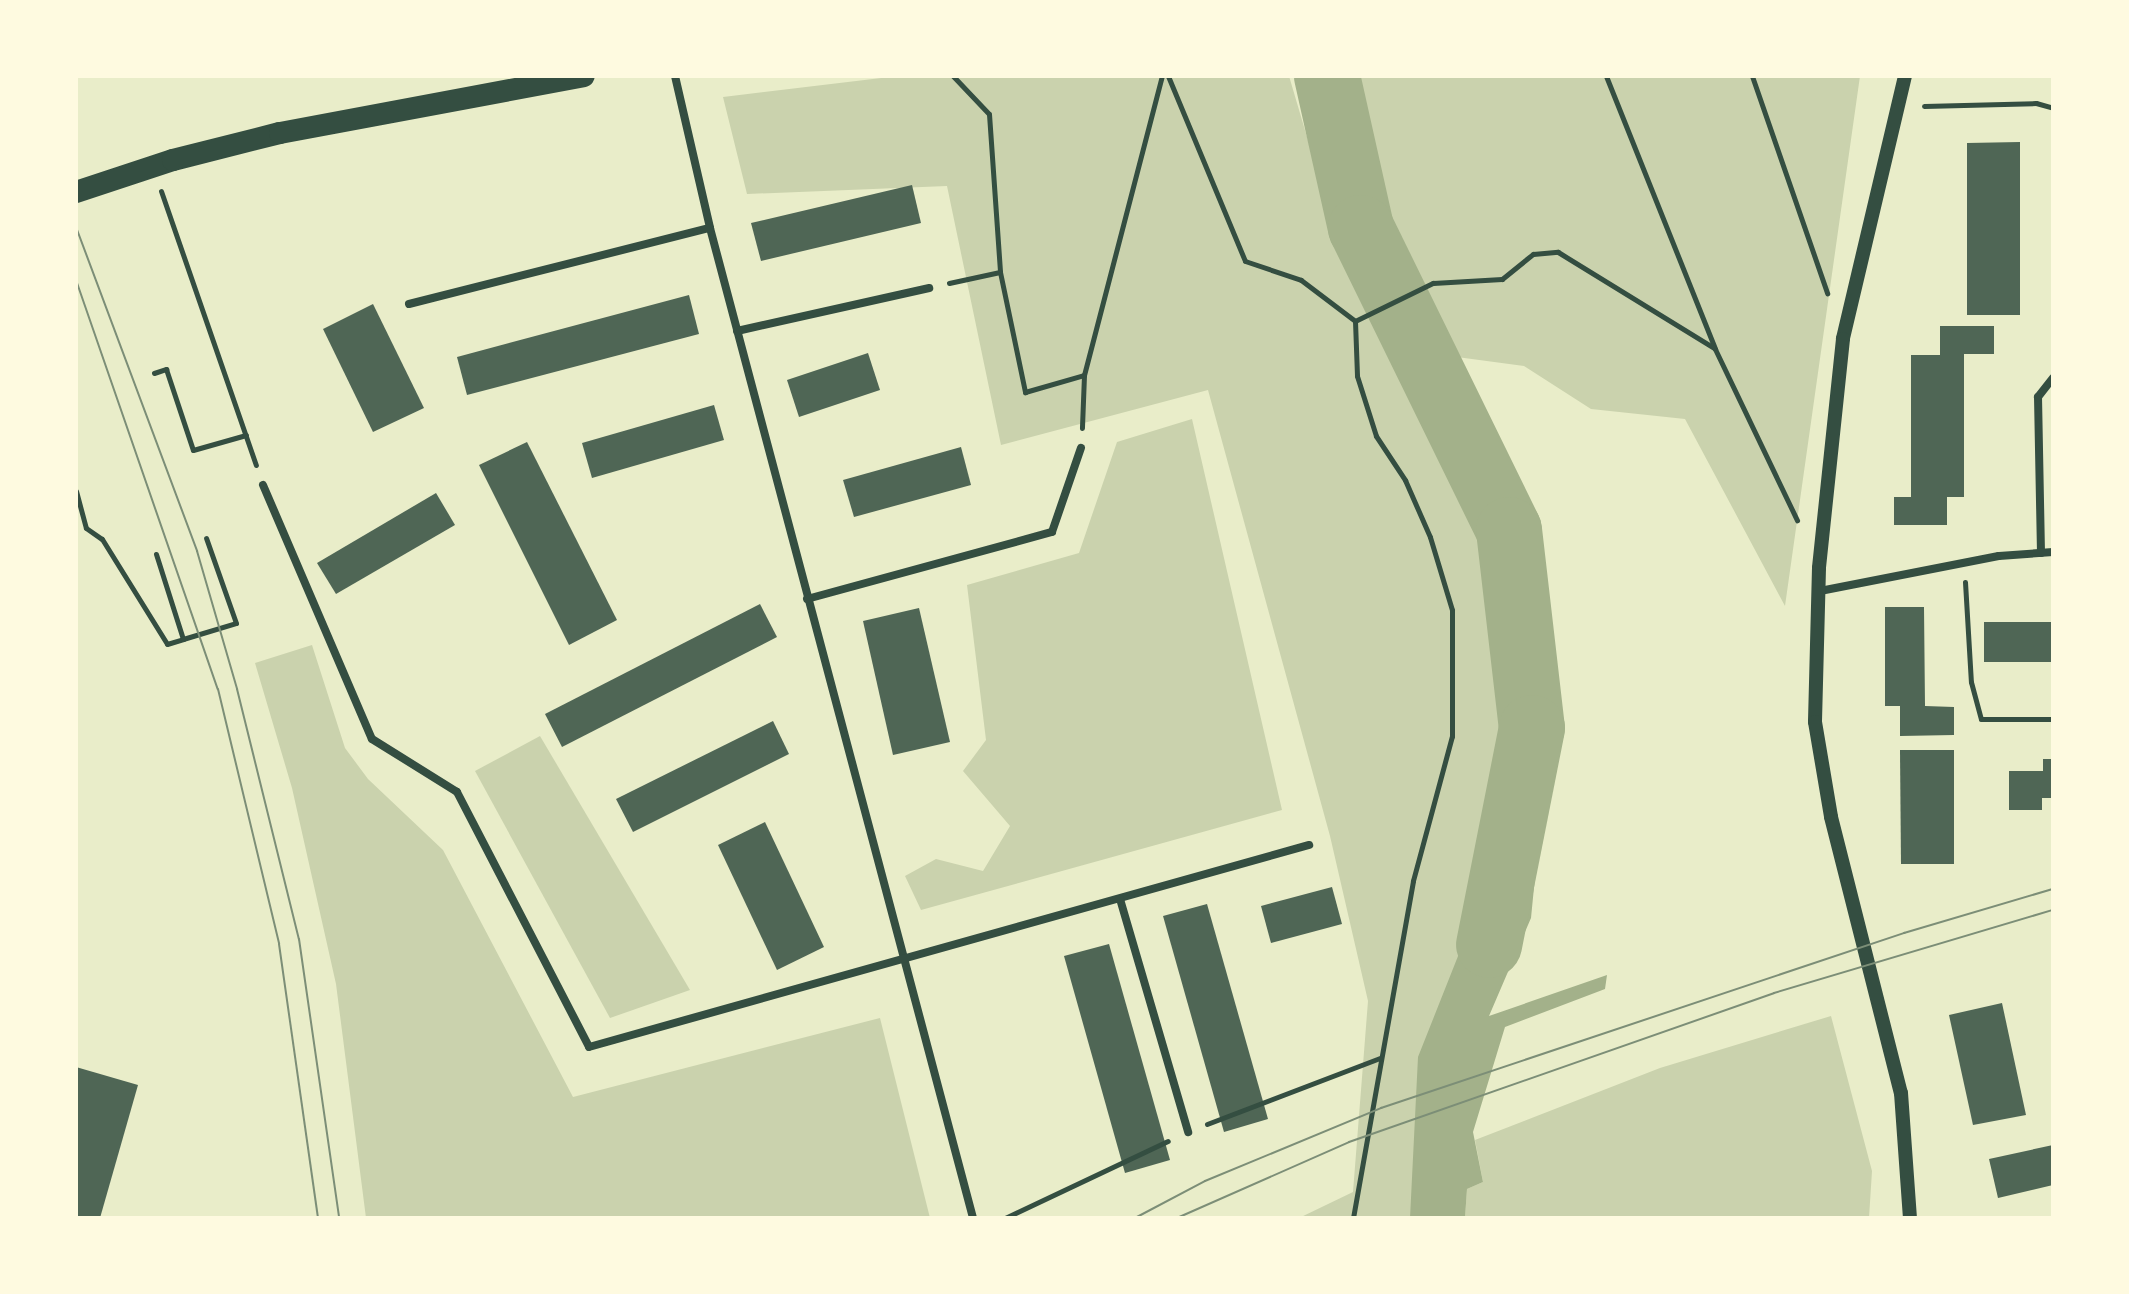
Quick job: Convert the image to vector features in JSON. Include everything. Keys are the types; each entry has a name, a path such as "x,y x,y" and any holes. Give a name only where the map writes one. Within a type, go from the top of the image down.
{"highway":[{"path":"76,192 163,163 280,133 584,76"}],"street":[{"path":"675,76 710,228 973,1218"},
{"path":"1905,76 1843,339 1819,568 1815,722 1850,894 1901,1093 1910,1218"},
{"path":"409,304 710,228"},
{"path":"737,331 929,288"},
{"path":"2041,553 2038,397 2053,378"},
{"path":"807,599 1052,532 1081,448"},
{"path":"263,485 372,739 457,792 589,1047 1309,845"},
{"path":"1820,591 1960,563 2053,552"},
{"path":"1120,899 1188,1132"}],"path":[{"path":"953,76 989,114 1000,272 1025,392 1084,375"},
{"path":"1165,76 1245,261 1301,280 1355,321"},
{"path":"1081,448 1084,375 1165,76"},
{"path":"1606,76 1715,349 1819,568"},
{"path":"1752,76 1843,339"},
{"path":"1924,106 2036,103 2053,108"},
{"path":"163,163 263,485"},
{"path":"1355,321 1433,283 1502,279 1533,254 1558,252 1715,349"},
{"path":"929,288 1000,272"},
{"path":"1353,1218 1413,881 1452,736 1452,610 1430,537 1405,480 1376,436 1357,376 1355,321"},
{"path":"154,373 166,369 193,450 246,435"},
{"path":"76,491 86,528 102,539 167,644 236,623 206,538"},
{"path":"156,554 183,639"},
{"path":"1960,563 1970,602 1971,682 1981,719 2053,719"},
{"path":"1005,1218 1188,1132 1381,1058"}],"shaded area":[{"path":"898,76 1289,76 1328,208 1489,539 1514,771 1435,1034 1417,1218 1299,1218 1353,1192 1368,1001 1330,836 1208,390 1001,445 947,186 747,194 723,97"},
{"path":"1300,76 1360,76 1383,183 1331,191"},
{"path":"1337,76 1860,76 1785,606 1685,419 1591,409 1524,366 1442,355 1403,287"},
{"path":"1192,419 1282,810 921,910 905,876 936,859 983,871 1010,826 963,771 986,740 967,585 1079,553 1117,442"},
{"path":"312,645 345,748 368,779 443,850 573,1097 880,1018 930,1218 366,1218 336,984 292,788 255,663"},
{"path":"540,736 690,990 610,1018 475,771"},
{"path":"1486,856 1537,857 1531,918 1489,1016 1607,975 1605,989 1505,1027 1473,1132 1483,1182 1467,1189 1465,1218 1410,1218 1418,1057 1464,941"},
{"path":"1831,1016 1872,1171 1869,1218 1465,1218 1467,1189 1483,1182 1475,1140 1660,1068"}],"building":[{"path":"2020,142 2020,315 1967,315 1967,143"},
{"path":"912,185 921,223 761,261 751,223"},
{"path":"689,295 699,334 467,395 457,357"},
{"path":"373,304 424,408 373,432 323,329"},
{"path":"1940,326 1994,326 1994,354 1964,354 1964,497 1947,497 1947,525 1894,525 1894,497 1911,497 1911,355 1940,355"},
{"path":"868,353 880,390 799,417 787,380"},
{"path":"714,405 724,440 592,478 582,443"},
{"path":"527,442 617,620 569,645 479,465"},
{"path":"961,447 971,485 854,517 843,480"},
{"path":"436,493 455,525 336,594 317,563"},
{"path":"760,604 777,637 562,747 545,714"},
{"path":"1885,607 1924,607 1925,706 1954,707 1954,735 1900,736 1900,706 1885,706"},
{"path":"919,608 950,742 893,755 863,621"},
{"path":"1984,622 2053,622 2053,662 1984,662"},
{"path":"773,721 789,754 633,832 616,799"},
{"path":"1900,750 1954,750 1954,864 1901,864"},
{"path":"2043,759 2053,759 2053,798 2042,798 2042,810 2009,810 2009,771 2043,771"},
{"path":"765,822 824,947 777,970 718,845"},
{"path":"1332,887 1342,924 1271,943 1261,906"},
{"path":"1207,904 1268,1119 1224,1132 1163,916"},
{"path":"1109,944 1170,1160 1125,1173 1064,956"},
{"path":"2002,1003 2026,1115 1973,1125 1949,1015"},
{"path":"76,1067 138,1085 100,1218 76,1218"},
{"path":"2053,1145 2053,1185 1998,1198 1989,1159"}],"waterway":[{"path":"1327,76 1361,228 1509,530 1532,728 1489,945"}],"tram line":[{"path":"76,227 197,551 237,689 299,939 339,1218"},
{"path":"76,280 218,689 279,944 318,1218"},
{"path":"1135,1218 1205,1181 1381,1108 1904,933 2053,889"},
{"path":"1177,1218 1349,1142 1774,993 2053,910"}]}
